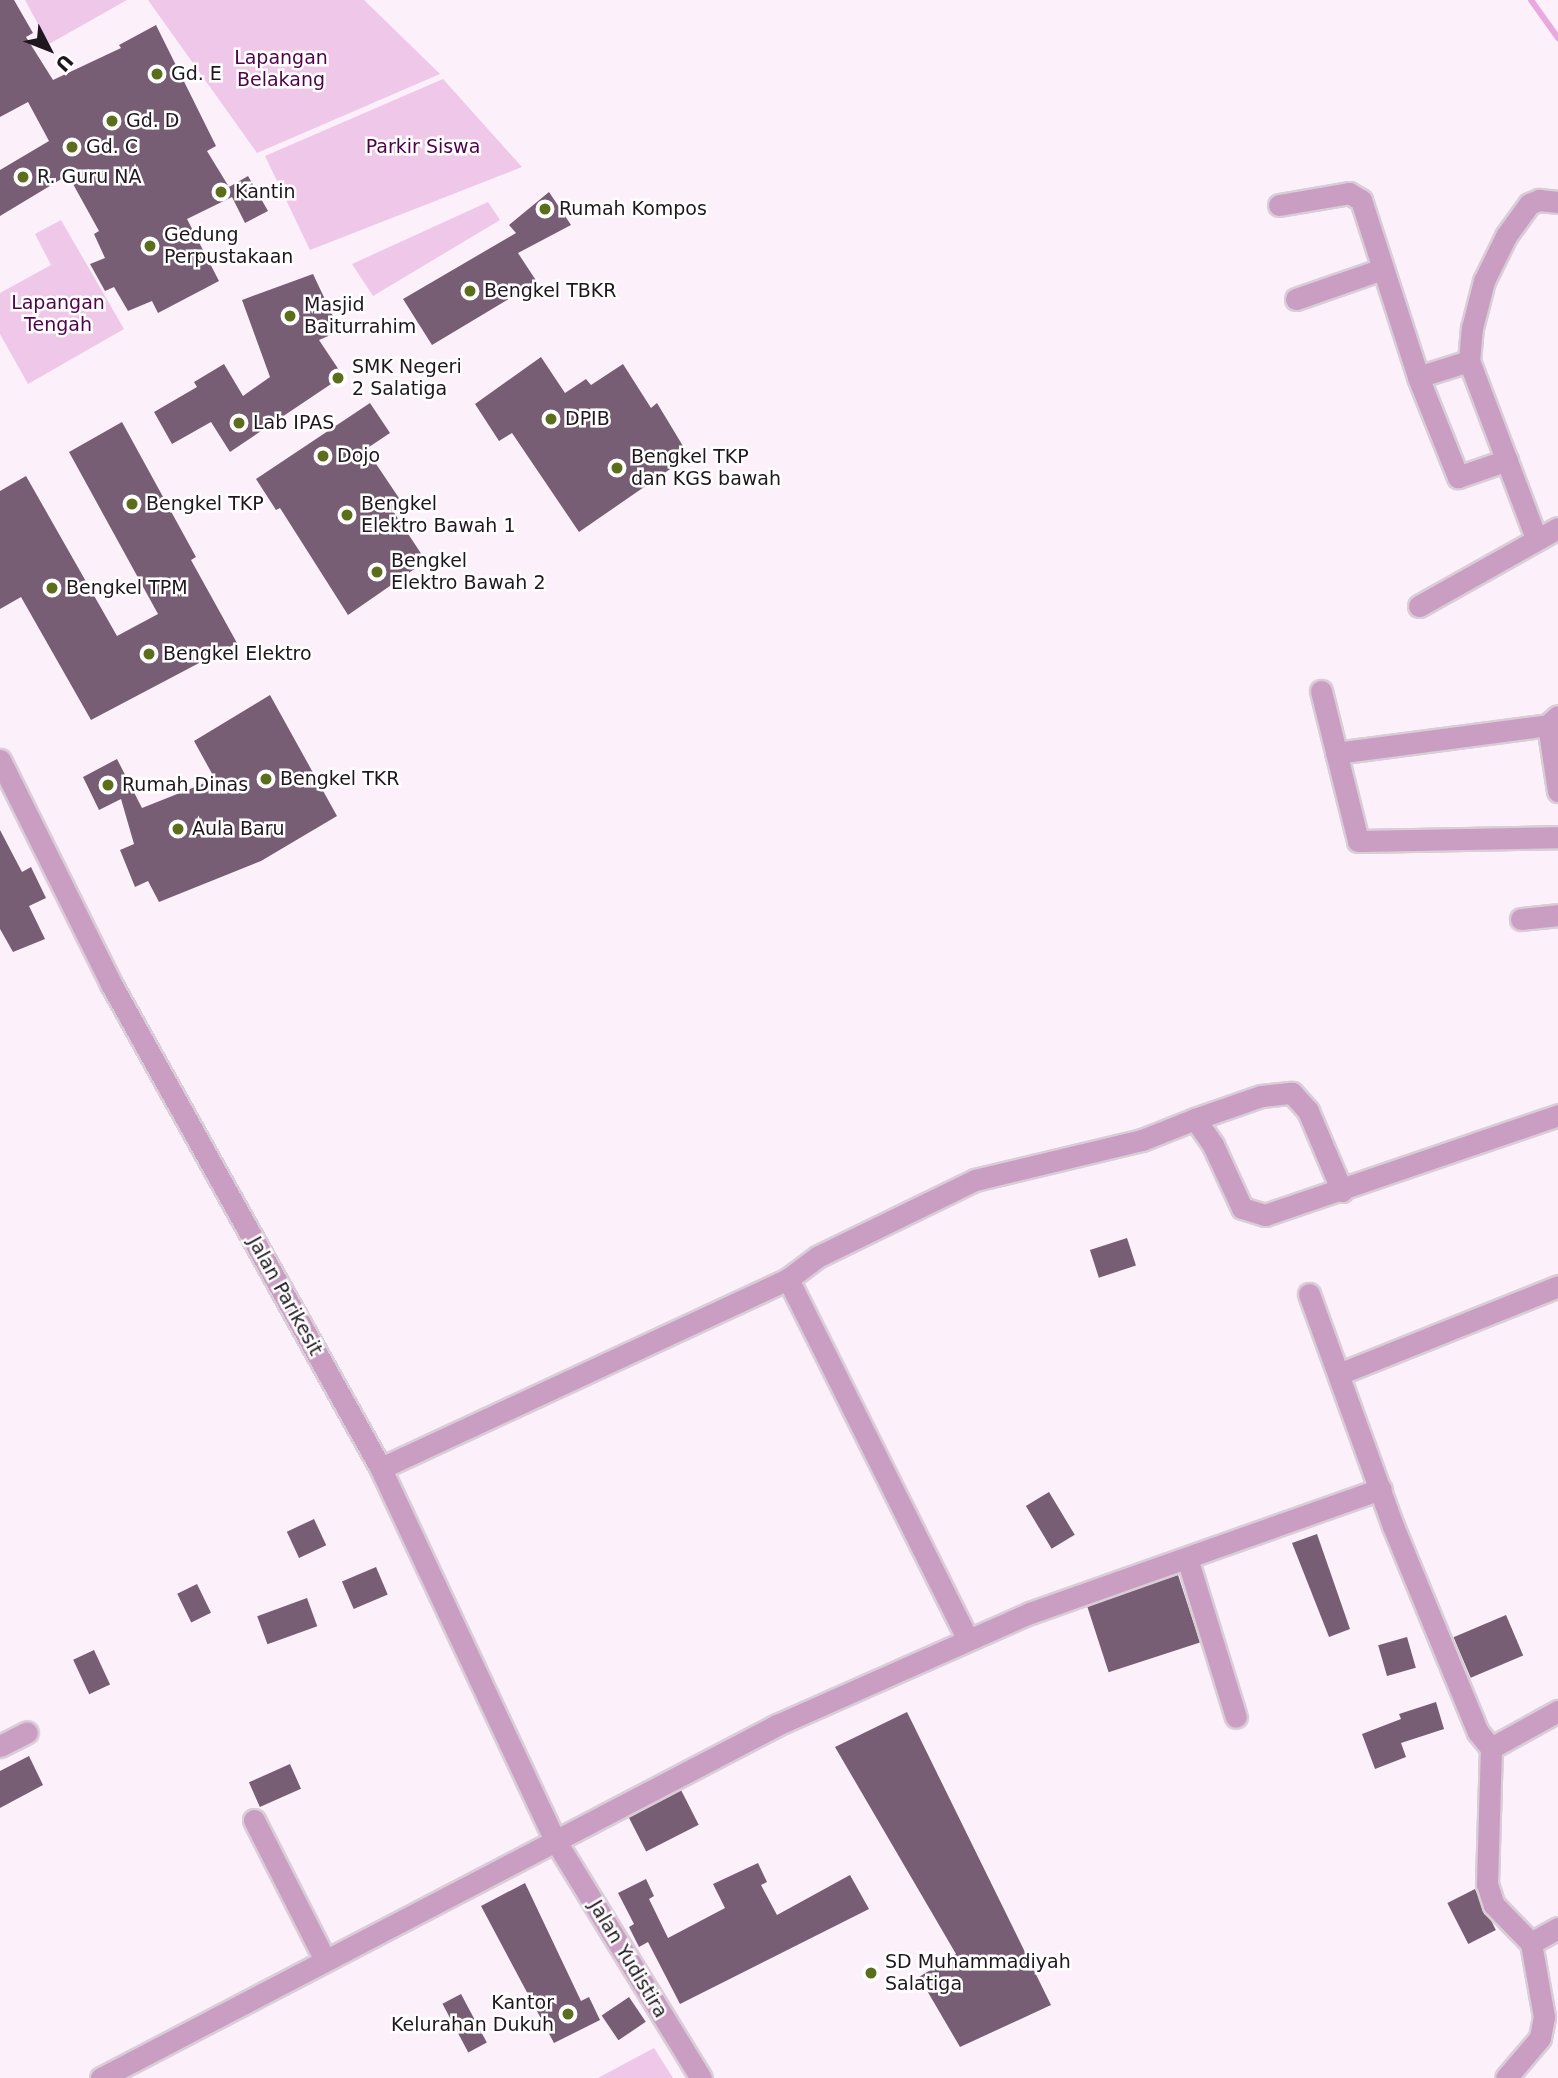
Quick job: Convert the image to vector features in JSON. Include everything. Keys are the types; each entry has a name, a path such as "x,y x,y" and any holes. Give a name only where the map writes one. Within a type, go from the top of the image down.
{"street":[{"path":"1279,205 1356,195 1365,206 1382,269 1418,377 1458,477 1507,460"},
{"path":"1536,538 1469,361 1472,328 1484,281 1506,236 1529,204 1539,200 1558,202"},
{"path":"1296,299 1382,269"},
{"path":"1418,377 1469,361"},
{"path":"1419,606 1558,528"},
{"path":"1321,691 1358,841 1364,844 1440,837 1558,837"},
{"path":"1336,753 1553,720 1558,791"},
{"name":"Jalan Parikesit","path":"1,764 110,982 381,1468 555,1840"},
{"path":"1521,919 1558,915"},
{"path":"381,1468 788,1279 806,1263 975,1180 1142,1140 1261,1096 1292,1093 1308,1111 1342,1191"},
{"path":"1195,1119 1213,1145 1236,1199 1254,1214 1277,1213 1558,1115"},
{"path":"788,1279 968,1640"},
{"path":"1341,1373 1558,1286"},
{"path":"1309,1294 1341,1373 1381,1489 1467,1708 1491,1748 1487,1884 1494,1905 1531,1943 1541,1983 1540,2038 1506,2078"},
{"path":"113,2075 325,1959 777,1725 968,1640 1381,1489"},
{"path":"1187,1558 1237,1717"},
{"path":"1491,1748 1558,1712"},
{"path":"0,1746 27,1732"},
{"path":"254,1819 325,1959"},
{"name":"Jalan Yudistira","path":"555,1840 702,2078"},
{"path":"1531,1943 1558,1928"}],"green space":[{"path":"25,0 127,0 49,44"},
{"name":"Lapangan Belakang","path":"148,0 364,0 440,74 257,153"},
{"name":"Parkir Siswa","path":"443,79 522,167 310,250 265,156"},
{"name":"Parkir Siswa","path":"488,202 500,220 373,296 352,264"},
{"name":"Lapangan Tengah","path":"61,220 124,329 28,384 0,334 0,293 51,265 35,234"},
{"path":"654,2048 673,2078 598,2078"}],"building":[{"path":"0,0 14,0 33,33 26,37 53,80 121,48 119,45 156,25 216,146 207,151 229,187 248,176 268,211 245,223 232,197 187,219 219,281 158,313 152,301 128,311 114,287 105,291 90,264 105,258 94,234 99,231 68,175 0,216 0,170 49,141 28,102 0,117"},
{"name":"Bengkel TBKR","path":"549,192 571,225 518,253 537,282 432,345 403,299 516,233 509,225"},
{"path":"313,274 340,331 319,340 343,376 230,452 211,422 172,444 154,412 197,387 194,382 224,364 243,396 270,377 242,300"},
{"path":"541,357 565,393 586,379 591,385 623,364 651,408 657,403 689,456 579,532 512,433 499,441 475,404"},
{"path":"370,403 390,433 366,449 403,504 393,511 426,561 348,615 280,508 276,510 256,479"},
{"path":"122,422 196,557 191,560 237,643 91,720 21,597 0,609 0,491 26,476 117,636 158,614 69,452"},
{"path":"270,695 337,816 261,861 159,902 148,881 135,887 120,850 134,844 121,799 99,810 83,777 117,759 142,808 215,779 194,741"},
{"path":"0,830 22,872 31,867 46,898 29,906 45,939 13,952 0,929"},
{"path":"1127,1238 1136,1266 1099,1278 1090,1250"},
{"path":"1049,1492 1075,1535 1052,1549 1026,1506"},
{"path":"314,1519 326,1545 299,1558 287,1532"},
{"path":"1317,1534 1350,1629 1329,1637 1292,1543"},
{"path":"376,1567 388,1595 354,1609 342,1581"},
{"path":"1178,1575 1200,1643 1109,1672 1087,1605"},
{"path":"197,1584 211,1613 191,1622 177,1594"},
{"path":"307,1598 317,1626 267,1644 257,1616"},
{"path":"1506,1615 1523,1656 1471,1678 1454,1637"},
{"path":"1407,1637 1416,1668 1387,1676 1378,1645"},
{"path":"94,1650 110,1684 89,1694 73,1660"},
{"path":"1436,1702 1444,1729 1401,1743 1406,1757 1375,1769 1362,1734 1401,1719 1399,1714"},
{"name":"SD Muhammadiyah Salatiga","path":"907,1712 1051,2005 960,2047 919,1977 956,1954 835,1747"},
{"path":"29,1756 43,1785 0,1808 0,1771"},
{"path":"290,1764 301,1789 260,1807 249,1782"},
{"path":"681,1790 699,1825 646,1852 628,1817"},
{"path":"758,1863 767,1882 761,1885 777,1915 850,1875 869,1909 680,2004 648,1942 639,1947 629,1927 634,1924 618,1893 646,1879 654,1896 649,1899 668,1938 725,1908 713,1884"},
{"path":"525,1883 581,2001 589,1997 600,2020 554,2043 481,1906"},
{"path":"1475,1889 1496,1930 1468,1944 1447,1903"},
{"path":"461,1994 487,2043 468,2052 442,2004"},
{"path":"629,1997 646,2022 618,2040 602,2015"}],"waterway":[{"path":"1531,0 1558,38"}],"place":[{"name":"Gd. E","path":"157,74"},
{"name":"Gd. D","path":"112,121"},
{"name":"Gd. C","path":"72,147"},
{"name":"R. Guru NA","path":"23,177"},
{"name":"Kantin","path":"221,192"},
{"name":"Rumah Kompos","path":"545,209"},
{"name":"Gedung Perpustakaan","path":"150,246"},
{"name":"Bengkel TBKR","path":"470,291"},
{"name":"Masjid Baiturrahim","path":"290,316"},
{"name":"SMK Negeri 2 Salatiga","path":"338,378"},
{"name":"DPIB","path":"551,419"},
{"name":"Lab IPAS","path":"239,423"},
{"name":"Dojo","path":"323,456"},
{"name":"Bengkel TKP dan KGS bawah","path":"617,468"},
{"name":"Bengkel TKP","path":"132,504"},
{"name":"Bengkel Elektro Bawah 1","path":"347,515"},
{"name":"Bengkel Elektro Bawah 2","path":"377,572"},
{"name":"Bengkel TPM","path":"52,588"},
{"name":"Bengkel Elektro","path":"149,654"},
{"name":"Bengkel TKR","path":"266,779"},
{"name":"Rumah Dinas","path":"108,785"},
{"name":"Aula Baru","path":"178,829"},
{"name":"SD Muhammadiyah Salatiga","path":"871,1973"},
{"name":"Kantor Kelurahan Dukuh","path":"568,2014"}]}
